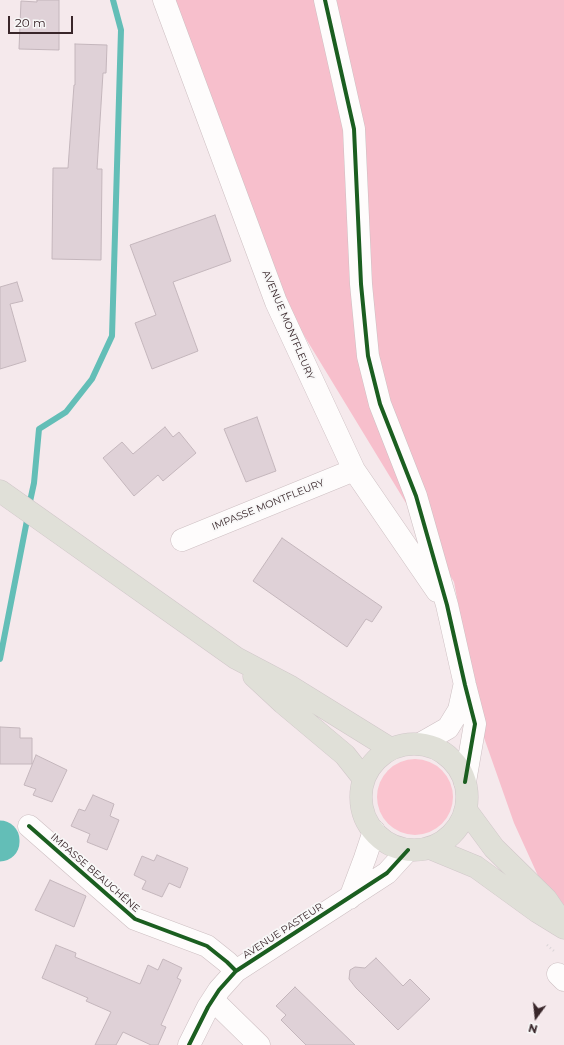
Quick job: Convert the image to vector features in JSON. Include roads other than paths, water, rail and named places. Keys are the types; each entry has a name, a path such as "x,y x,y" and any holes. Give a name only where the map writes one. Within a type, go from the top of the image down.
{"main road":[{"path":"8,496 236,658 291,687 391,749"},
{"path":"236,658 283,703 345,755 364,779"},
{"path":"420,744 435,748 448,756 458,768 465,782 467,796 466,810 458,827 446,840 430,848 408,850 395,847 383,840 374,831 366,820 362,806 361,792 364,779 370,767 380,757 391,749 405,745 420,744"},
{"path":"466,810 494,848 546,900 564,927"},
{"path":"430,848 476,867 538,912 564,927"}],"street":[{"name":"AVENUE MONTFLEURY","path":"164,0 276,302 354,470 447,605"},
{"path":"325,0 354,129 361,284 368,356 380,404 416,496 447,605 475,724 465,782"},
{"name":"IMPASSE MONTFLEURY","path":"182,540 354,470"},
{"path":"420,744 448,728 459,710 465,685"},
{"name":"IMPASSE BEAUCHÊNE","path":"29,826 135,919 207,946 227,962 236,972"},
{"path":"350,898 374,831"},
{"name":"AVENUE PASTEUR","path":"189,1045 219,990 236,972 387,873 408,850"},
{"path":"213,1000 259,1045"}],"waterway":[{"path":"29,506 34,483 39,429 66,412 92,379 112,336 121,30 113,0"},
{"path":"0,659 28,515"}]}
